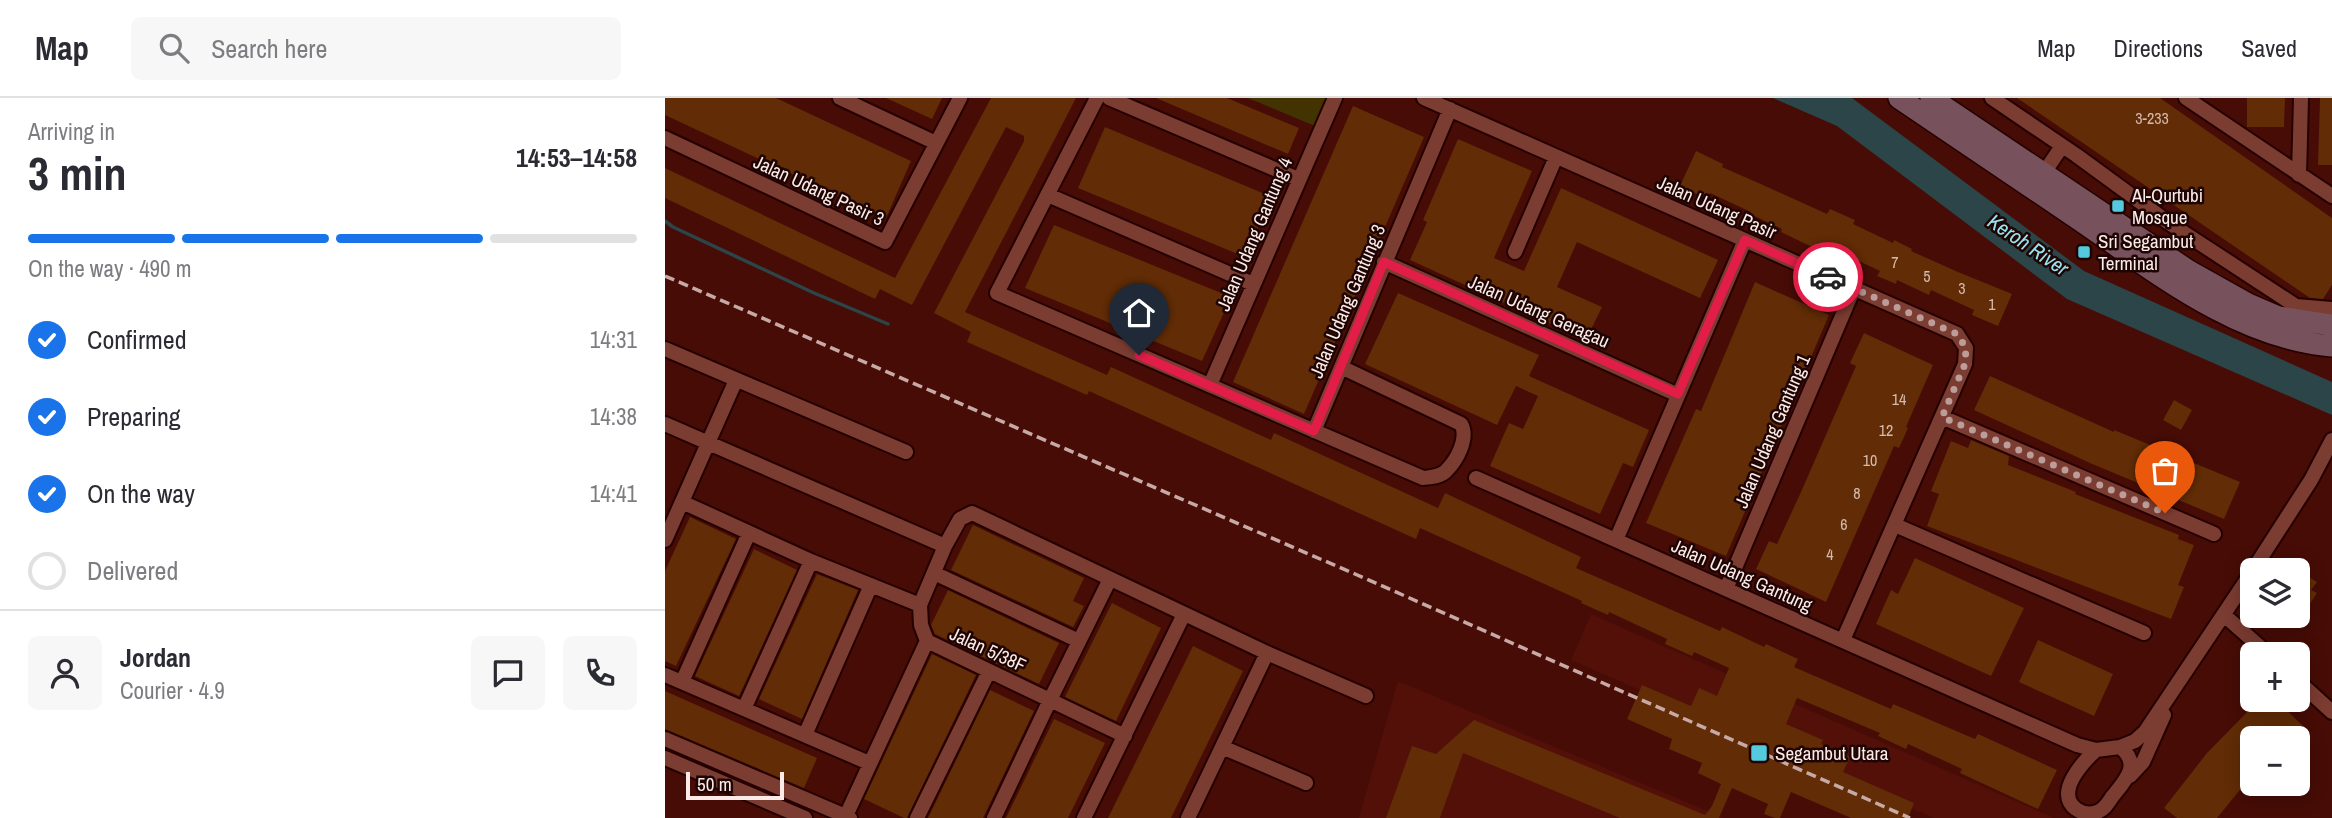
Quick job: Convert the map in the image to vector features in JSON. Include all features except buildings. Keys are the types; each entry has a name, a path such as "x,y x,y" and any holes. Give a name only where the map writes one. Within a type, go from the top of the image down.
{"street":[{"path":"840,98 936,143"},
{"name":"Jalan Udang Pasir 3","path":"665,138 885,242 960,98"},
{"path":"1097,98 997,293 1423,478 1445,472 1465,442 1466,432 1461,424 1341,367"},
{"path":"1109,98 1298,178"},
{"name":"Jalan Udang Gantung 4","path":"1210,386 1335,98"},
{"name":"Jalan Udang Pasir","path":"1424,98 1957,334 1966,348 1965,364 1843,640"},
{"path":"1899,98 2200,301 2283,337 2332,346"},
{"path":"1992,98 2169,223 2296,306 2332,309"},
{"path":"2186,98 2332,196"},
{"path":"2299,175 2301,98"},
{"path":"1936,101 2189,271 2248,304 2278,317 2332,325"},
{"name":"Jalan Udang Gantung 3","path":"1314,431 1450,110"},
{"path":"2044,173 2062,146"},
{"path":"1515,252 1556,157"},
{"path":"1048,195 1253,284"},
{"path":"1616,540 1745,240"},
{"name":"Jalan Udang Geragau","path":"1384,262 1678,394"},
{"name":"Jalan Udang Gantung 1","path":"1726,589 1854,288"},
{"path":"665,349 907,452"},
{"path":"665,540 736,380"},
{"path":"1942,417 2214,534"},
{"path":"665,424 945,546"},
{"path":"2261,558 2311,480 2331,442"},
{"path":"2311,480 2332,464"},
{"name":"Jalan Udang Gantung","path":"1476,478 2077,745 2096,750"},
{"path":"682,502 811,561 920,605 945,546 960,519 972,513 1267,653 1366,696"},
{"path":"1895,525 2144,633"},
{"path":"682,682 749,533"},
{"path":"744,709 811,561"},
{"path":"934,573 1079,641"},
{"path":"994,818 1110,579"},
{"path":"804,735 871,585"},
{"path":"2176,688 2143,762 2102,809 2090,814 2077,810 2069,799 2069,785 2096,750 2120,747 2135,741 2145,732 2240,591"},
{"name":"Jalan 5/38F","path":"920,605 921,625 927,641 1125,736"},
{"path":"1084,818 1184,614"},
{"path":"2224,615 2254,642"},
{"path":"665,739 847,817 869,763 927,641"},
{"path":"1188,818 1267,653"},
{"path":"917,818 989,671"},
{"path":"665,675 869,763"},
{"path":"2310,692 2332,712"},
{"path":"1222,747 1306,783"},
{"path":"2120,747 2130,758 2128,778"},
{"path":"665,758 805,818"}],"shaded area":[{"path":"1248,98 1327,98 1315,126"},
{"path":"1591,614 2054,818 1934,818 1571,660"},
{"path":"1398,681 1724,818 1359,818"}],"water":[{"name":"Keroh River","path":"1773,98 1852,98 2084,271 2332,382 2332,415 2067,299 1837,126"}],"waterway":[{"path":"665,221 814,293 888,324"}],"railway":[{"path":"665,276 1355,574 1910,818"}],"way so far":[{"path":"1828,277 1957,334 1966,348 1965,364 1942,417 2165,513"}],"place":[{"name":"Al-Qurtubi Mosque","path":"2118,206"},
{"name":"Sri Segambut Terminal","path":"2084,252"},
{"name":"Segambut Utara","path":"1759,753"}],"route":[{"path":"1139,355 1314,431 1384,262 1678,394 1745,240 1828,277"}]}
